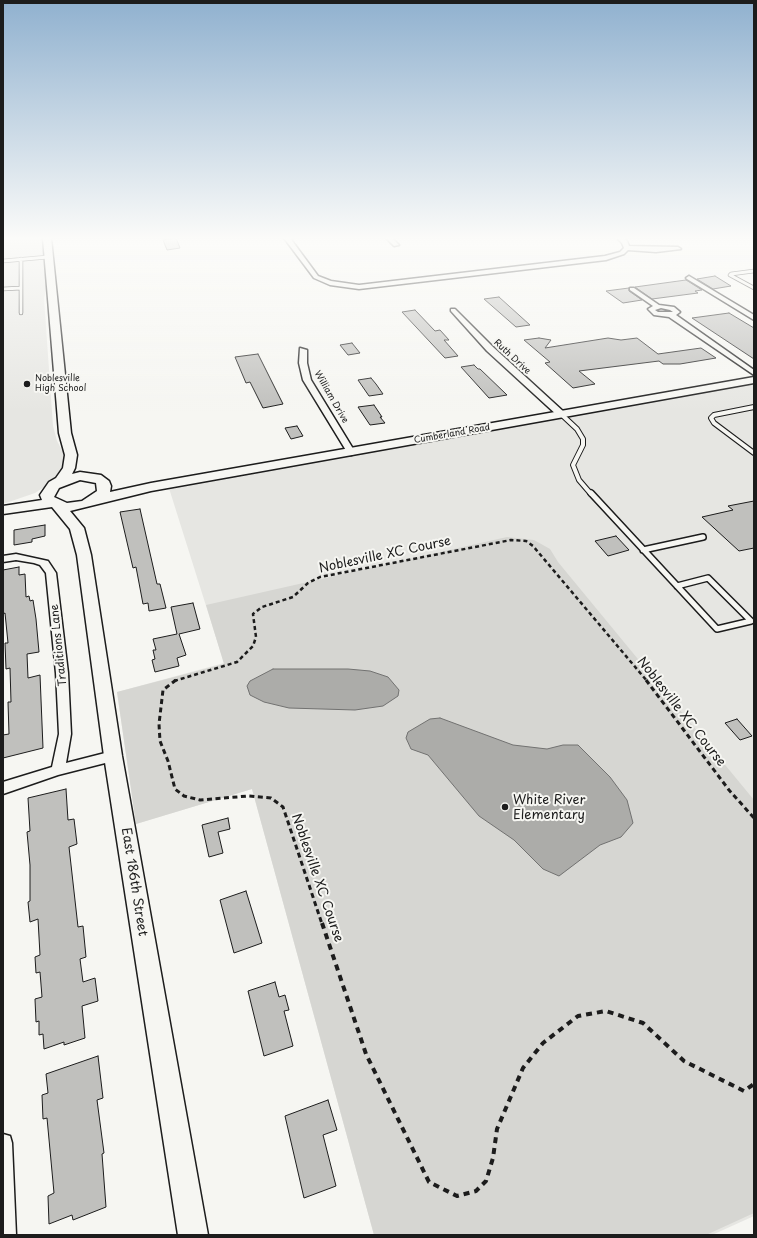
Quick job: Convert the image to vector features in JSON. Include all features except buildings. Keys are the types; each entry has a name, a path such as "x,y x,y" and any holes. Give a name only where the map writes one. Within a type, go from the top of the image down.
{"street":[{"path":"3,509 49,490 61,480 69,468 71,455 65,433 52,296"},
{"path":"642,296 657,306 668,307 676,311 676,314 671,315 754,373"},
{"path":"718,296 754,318"},
{"name":"Ruth Drive","path":"453,310 490,349 561,414"},
{"name":"William Drive","path":"303,350 303,363 307,380 351,452"},
{"name":"Cumberland Road","path":"56,504 72,506 151,487 754,380"},
{"path":"71,455 78,459 83,472 89,476"},
{"path":"61,480 89,476"},
{"name":"Cumberland Road","path":"89,476 118,486 151,487"},
{"path":"77,528 80,514 90,502 104,491 102,481"},
{"path":"49,490 47,495 56,504"},
{"path":"3,509 56,504"},
{"name":"East 186th Street","path":"56,504 77,528 84,555 113,756 193,1235"},
{"name":"Traditions Lane","path":"3,559 16,557 36,560 44,563 51,573 62,672 65,734 58,770"},
{"path":"3,788 58,770 113,756"},
{"path":"3,1155 6,1235"}],"lane":[{"path":"21,296 21,313"},
{"path":"754,407 714,415 711,418 714,423 754,452"},
{"path":"561,414 577,429 583,439 582,445 573,465 579,480 643,550 717,629 751,621 708,578 677,586"},
{"path":"643,550 703,537"}],"path":[{"name":"Noblesville XC Course","path":"754,818 729,790 650,685 533,546 526,541 511,540 320,577 308,583 293,597 262,607 253,614 256,637 253,646 237,662 174,681 163,690 158,724 160,741 168,761 175,789 184,796 200,800 248,796 271,798 283,807 366,1054 429,1182 457,1196 476,1191 486,1181 493,1158 497,1129 524,1068 543,1043 578,1016 606,1011 643,1023 684,1061 744,1091 754,1084"}],"shaded area":[{"name":"Noblesville High School","path":"3,296 45,296 53,426 57,441 63,452 67,465 64,471 49,484 35,493 3,504"},
{"name":"White River Elementary","path":"754,380 754,1216 712,1235 374,1235 252,789 136,824 117,692 224,663 168,485"},
{"name":"White River Elementary","path":"507,537 534,540 550,549 558,562 754,800 754,1213 706,1235 374,1235 252,789 136,824 117,692 224,664 206,605"},
{"path":"273,669 348,669 370,671 388,677 399,690 398,696 383,706 355,710 289,708 264,702 250,695 247,686 250,681"},
{"path":"440,718 513,745 547,749 563,745 578,745 610,777 627,800 633,823 621,837 600,845 559,876 543,869 514,840 479,816 428,755 411,749 406,738 408,732 430,719"}],"place":[{"name":"Noblesville High School","path":"27,384"},
{"name":"White River Elementary","path":"505,807"}]}
